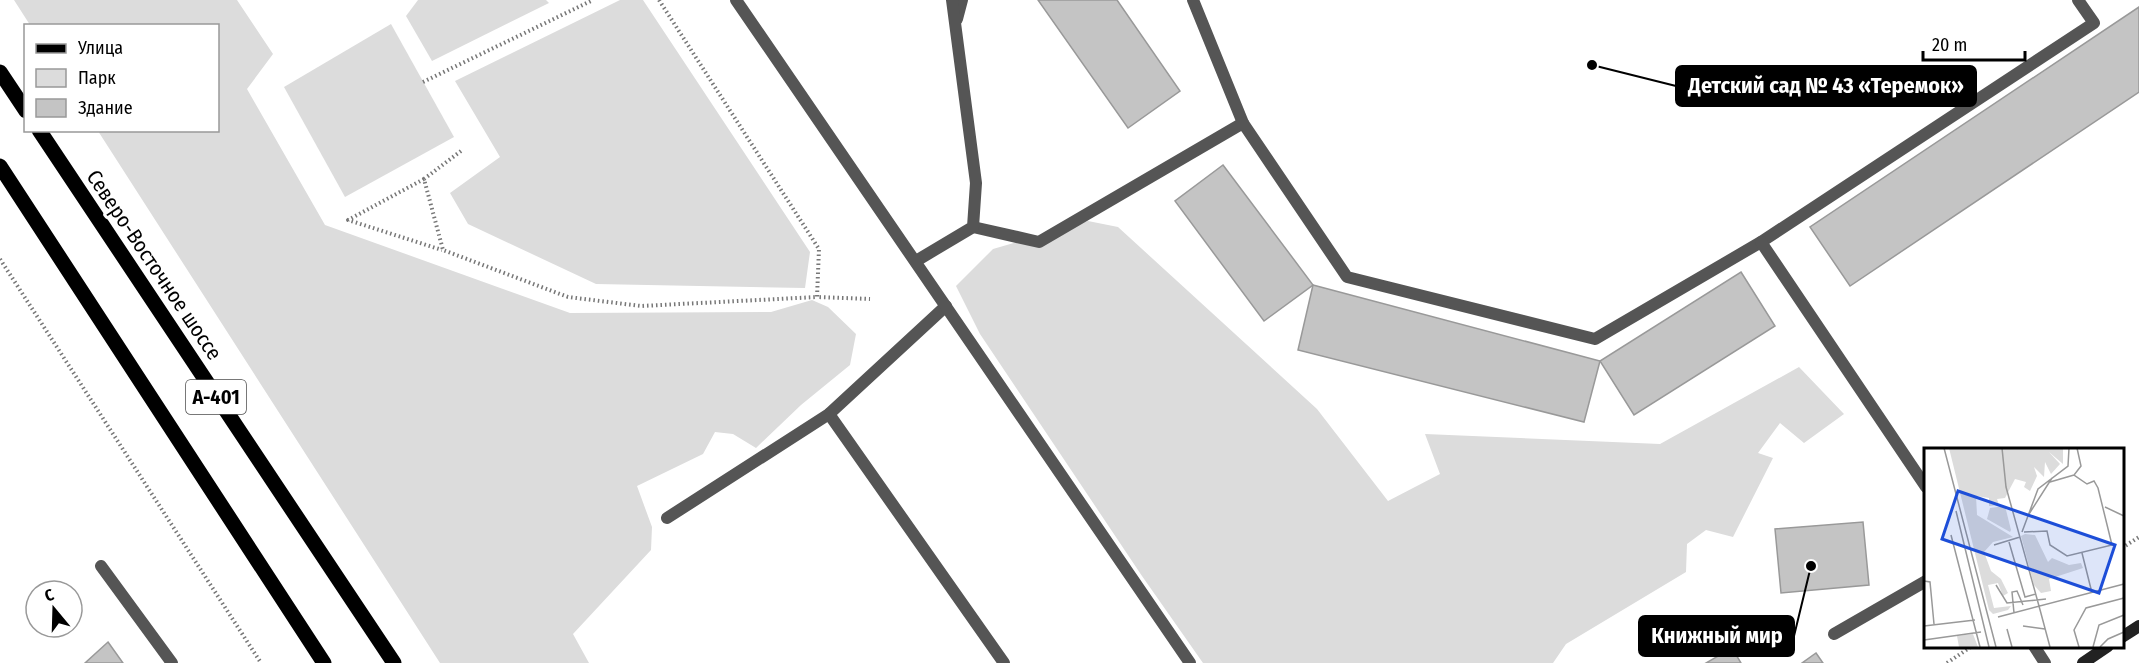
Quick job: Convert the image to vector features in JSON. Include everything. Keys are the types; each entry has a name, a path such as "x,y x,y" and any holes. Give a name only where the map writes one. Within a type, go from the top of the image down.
{"main road":[{"path":"0,72 24,108"},
{"name":"Северо-Восточное шоссе","path":"40,132 394,663"},
{"name":"А-401","path":"0,166 324,663"},
{"path":"2124,636 2139,626"},
{"path":"2083,663 2105,648"}],"street":[{"path":"736,0 1190,663"},
{"path":"952,0 976,183 974,227"},
{"path":"956,26 962,0"},
{"path":"1193,0 1243,123 1347,277 1595,339 1761,242 2094,23 2078,0"},
{"path":"916,261 974,227 1039,242 1243,123"},
{"path":"1761,242 1924,484"},
{"path":"667,518 829,414 945,306"},
{"path":"829,414 1004,663"},
{"path":"100,566 172,663"},
{"path":"1834,634 1924,582"},
{"path":"2035,648 2045,663"}],"path":[{"path":"423,82 593,0"},
{"path":"659,0 819,249 817,297"},
{"path":"461,151 424,179 348,220 443,250 568,297 641,306 817,297 870,299"},
{"path":"424,179 443,250"},
{"path":"0,259 261,663"},
{"path":"2124,547 2139,537"},
{"path":"1947,663 1969,648"}],"green space":[{"path":"14,0 237,0 273,54 247,89 325,225 570,313 771,312 812,300 828,307 856,334 850,365 801,405 756,448 733,434 715,432 703,454 637,486 652,527 651,550 573,634 589,663 440,663 99,132 219,132 219,24 29,24"},
{"path":"418,0 546,0 549,3 432,61 406,16"},
{"path":"620,0 643,0 810,252 805,288 596,284 468,224 450,193 500,157 455,81"},
{"path":"391,24 454,137 345,197 284,87"},
{"path":"1088,221 1118,227 1317,409 1388,501 1440,474 1425,434 1660,444 1799,367 1844,414 1804,443 1780,423 1758,453 1773,458 1733,537 1706,530 1687,544 1686,572 1566,644 1553,663 1203,663 980,334 956,286 993,249"}],"building":[{"path":"1038,0 1117,0 1180,91 1128,128"},
{"path":"2139,7 2139,92 1850,286 1810,227"},
{"path":"1223,165 1313,285 1264,321 1175,201"},
{"path":"1741,272 1775,326 1634,415 1600,361"},
{"path":"1313,285 1600,361 1584,422 1298,350"},
{"path":"1863,522 1869,585 1781,593 1775,529"},
{"path":"108,642 123,663 85,663"},
{"path":"1732,648 1741,663 1706,663"},
{"path":"1816,653 1823,663 1802,663"}],"place":[{"name":"Детский сад № 43 «Теремок»","path":"1592,65"},
{"name":"Книжный мир","path":"1811,566"}]}
